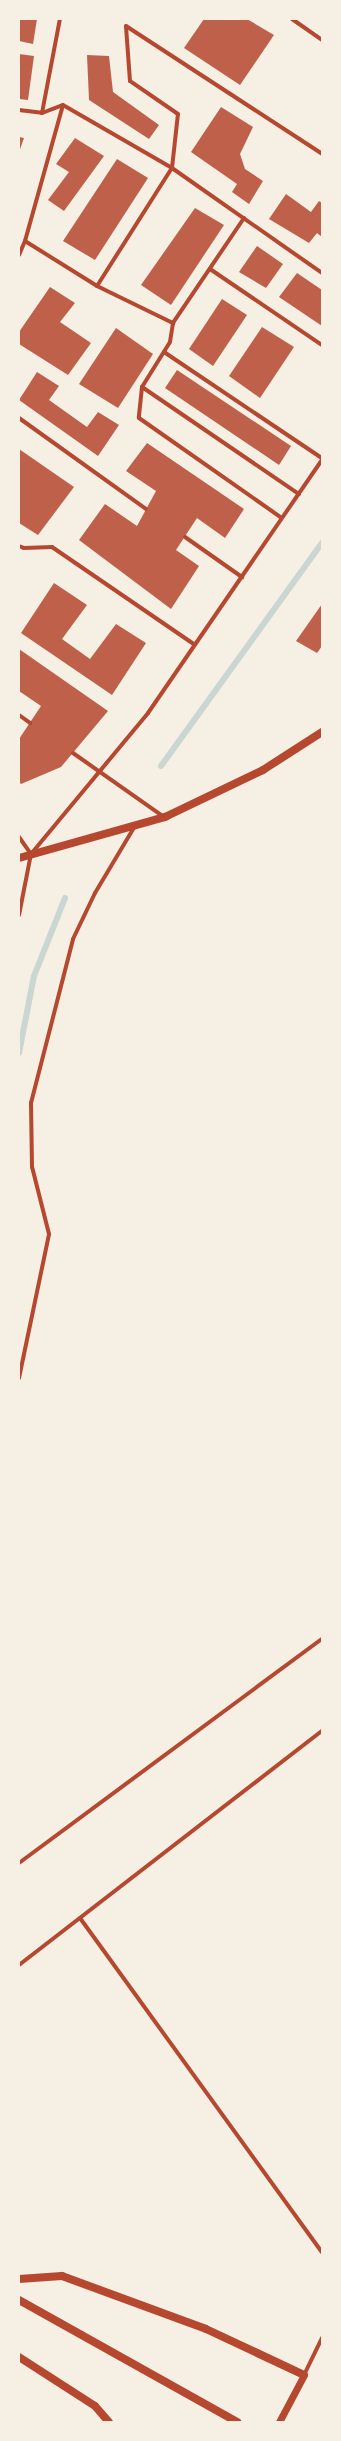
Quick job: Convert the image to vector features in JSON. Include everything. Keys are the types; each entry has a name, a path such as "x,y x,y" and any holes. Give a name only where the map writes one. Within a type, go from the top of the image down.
{"main road":[{"path":"19,858 165,817 263,770 322,732"},
{"path":"19,2279 62,2276 206,2329 304,2375"},
{"path":"19,2300 237,2422"},
{"path":"19,2357 95,2406 108,2422"}],"street":[{"path":"42,113 60,19"},
{"path":"292,19 322,40"},
{"path":"97,286 172,168 178,114 130,81 126,26 322,154"},
{"path":"19,110 42,113 63,105"},
{"path":"63,105 172,168 322,273"},
{"path":"19,255 25,241 63,105"},
{"path":"244,218 173,323 170,342 142,387 139,418 282,518"},
{"path":"25,241 97,286 173,323"},
{"path":"210,269 322,346"},
{"path":"19,915 31,854 148,713 322,459 164,352"},
{"path":"142,387 299,494"},
{"path":"19,418 146,509"},
{"path":"185,536 242,577"},
{"path":"19,546 24,548 52,547 195,645"},
{"path":"19,715 30,723"},
{"path":"73,753 165,817"},
{"path":"19,1378 49,1234 32,1166 30,1103 73,939 95,893 135,825"},
{"path":"19,837 31,854"},
{"path":"19,1863 322,1639"},
{"path":"19,1965 322,1731"},
{"path":"80,1918 322,2252"},
{"path":"279,2422 322,2338"}],"building":[{"path":"19,19 37,19 33,44 19,41"},
{"path":"204,19 247,19 274,35 240,85 184,48"},
{"path":"19,54 34,56 28,100 19,99"},
{"path":"87,55 109,56 113,92 159,125 149,139 89,100"},
{"path":"221,107 253,127 240,154 245,169 263,181 249,204 232,192 237,184 191,152"},
{"path":"19,137 24,138 19,152"},
{"path":"75,138 104,156 64,211 48,200 69,172 56,164"},
{"path":"117,159 148,178 95,260 63,241"},
{"path":"286,194 311,212 319,201 322,203 322,237 317,233 309,243 269,219"},
{"path":"195,208 224,225 171,305 141,285"},
{"path":"257,246 283,264 266,288 239,272"},
{"path":"297,273 322,290 322,326 279,297"},
{"path":"50,287 75,303 60,322 91,343 68,375 19,344 19,332"},
{"path":"222,299 247,315 213,366 189,349"},
{"path":"262,327 294,347 260,398 229,376"},
{"path":"116,328 153,354 118,408 79,384"},
{"path":"177,370 291,446 279,465 165,388"},
{"path":"37,372 59,386 49,400 87,427 98,412 119,425 98,456 19,400"},
{"path":"147,443 244,509 225,538 197,518 176,550 199,566 171,609 79,540 105,504 137,526 156,491 126,471"},
{"path":"19,449 74,487 38,535 19,523"},
{"path":"54,583 87,605 62,639 90,659 116,624 146,643 112,695 21,633"},
{"path":"322,604 322,646 317,653 296,641"},
{"path":"19,649 108,711 61,767 21,784 19,782 19,739 41,706 19,691"}],"waterway":[{"path":"161,766 322,543"},
{"path":"19,1053 34,976 65,898"}]}
